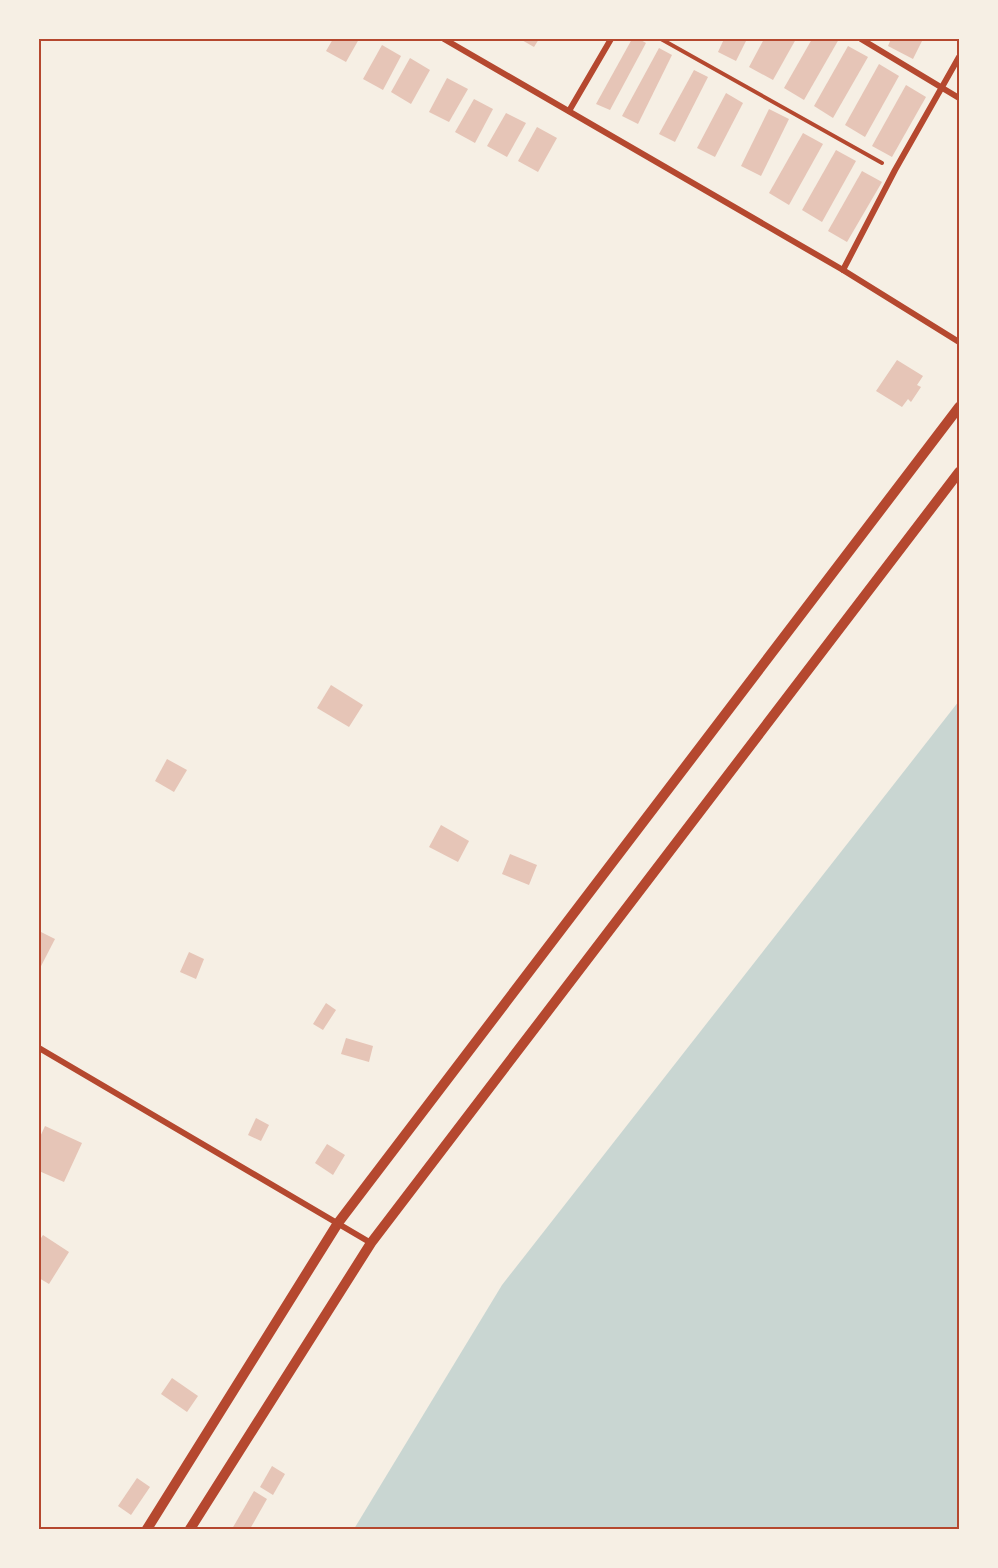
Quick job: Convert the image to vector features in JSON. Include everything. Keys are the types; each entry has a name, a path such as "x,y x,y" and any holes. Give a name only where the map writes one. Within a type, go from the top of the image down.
{"street":[{"path":"444,39 452,41 843,270 959,342"},
{"path":"569,111 611,39"},
{"path":"861,39 959,98"},
{"path":"843,270 895,170 959,57"},
{"path":"147,1529 338,1222 959,407"},
{"path":"190,1529 372,1243 959,472"},
{"path":"39,1048 372,1243"}],"path":[{"path":"661,39 895,170"}],"shaded area":[{"path":"959,701 959,1529 354,1529 502,1285"}],"building":[{"path":"333,39 359,39 346,62 326,51"},
{"path":"520,39 539,39 534,47"},
{"path":"632,39 639,39 646,43 610,110 596,104"},
{"path":"724,39 747,39 736,61 718,52"},
{"path":"764,39 796,39 773,80 749,67"},
{"path":"812,39 839,39 804,100 784,88"},
{"path":"891,39 923,39 913,59 888,46"},
{"path":"382,45 401,56 383,90 363,79"},
{"path":"848,46 868,57 833,118 814,106"},
{"path":"659,48 672,55 638,124 622,116"},
{"path":"410,58 430,70 411,104 391,92"},
{"path":"879,64 899,76 865,137 845,125"},
{"path":"694,70 708,77 675,142 659,134"},
{"path":"447,78 468,89 449,122 429,112"},
{"path":"906,85 926,97 892,157 872,146"},
{"path":"726,93 743,103 715,157 697,148"},
{"path":"474,99 493,109 475,143 455,132"},
{"path":"769,109 789,119 761,176 741,166"},
{"path":"506,113 526,123 507,157 487,146"},
{"path":"537,127 557,138 538,172 518,161"},
{"path":"803,133 823,144 789,205 769,193"},
{"path":"836,150 856,161 822,222 802,210"},
{"path":"862,171 882,182 847,242 828,231"},
{"path":"897,360 923,376 917,385 921,387 911,402 908,399 902,407 876,391"},
{"path":"331,685 363,705 349,727 317,708"},
{"path":"167,759 187,770 174,792 155,781"},
{"path":"441,825 469,841 458,862 429,847"},
{"path":"510,854 537,865 529,885 502,874"},
{"path":"39,931 55,939 39,970"},
{"path":"189,952 204,959 196,979 180,972"},
{"path":"326,1003 336,1010 323,1030 313,1024"},
{"path":"346,1038 373,1046 369,1062 341,1054"},
{"path":"256,1118 269,1125 261,1141 248,1135"},
{"path":"45,1126 82,1143 64,1182 39,1171 39,1139"},
{"path":"327,1144 345,1155 333,1175 315,1163"},
{"path":"43,1235 69,1252 49,1284 39,1278 39,1241"},
{"path":"172,1378 198,1396 187,1412 161,1394"},
{"path":"272,1466 285,1474 273,1495 260,1487"},
{"path":"137,1478 150,1487 131,1515 118,1506"},
{"path":"254,1491 267,1499 250,1529 232,1529"}]}
